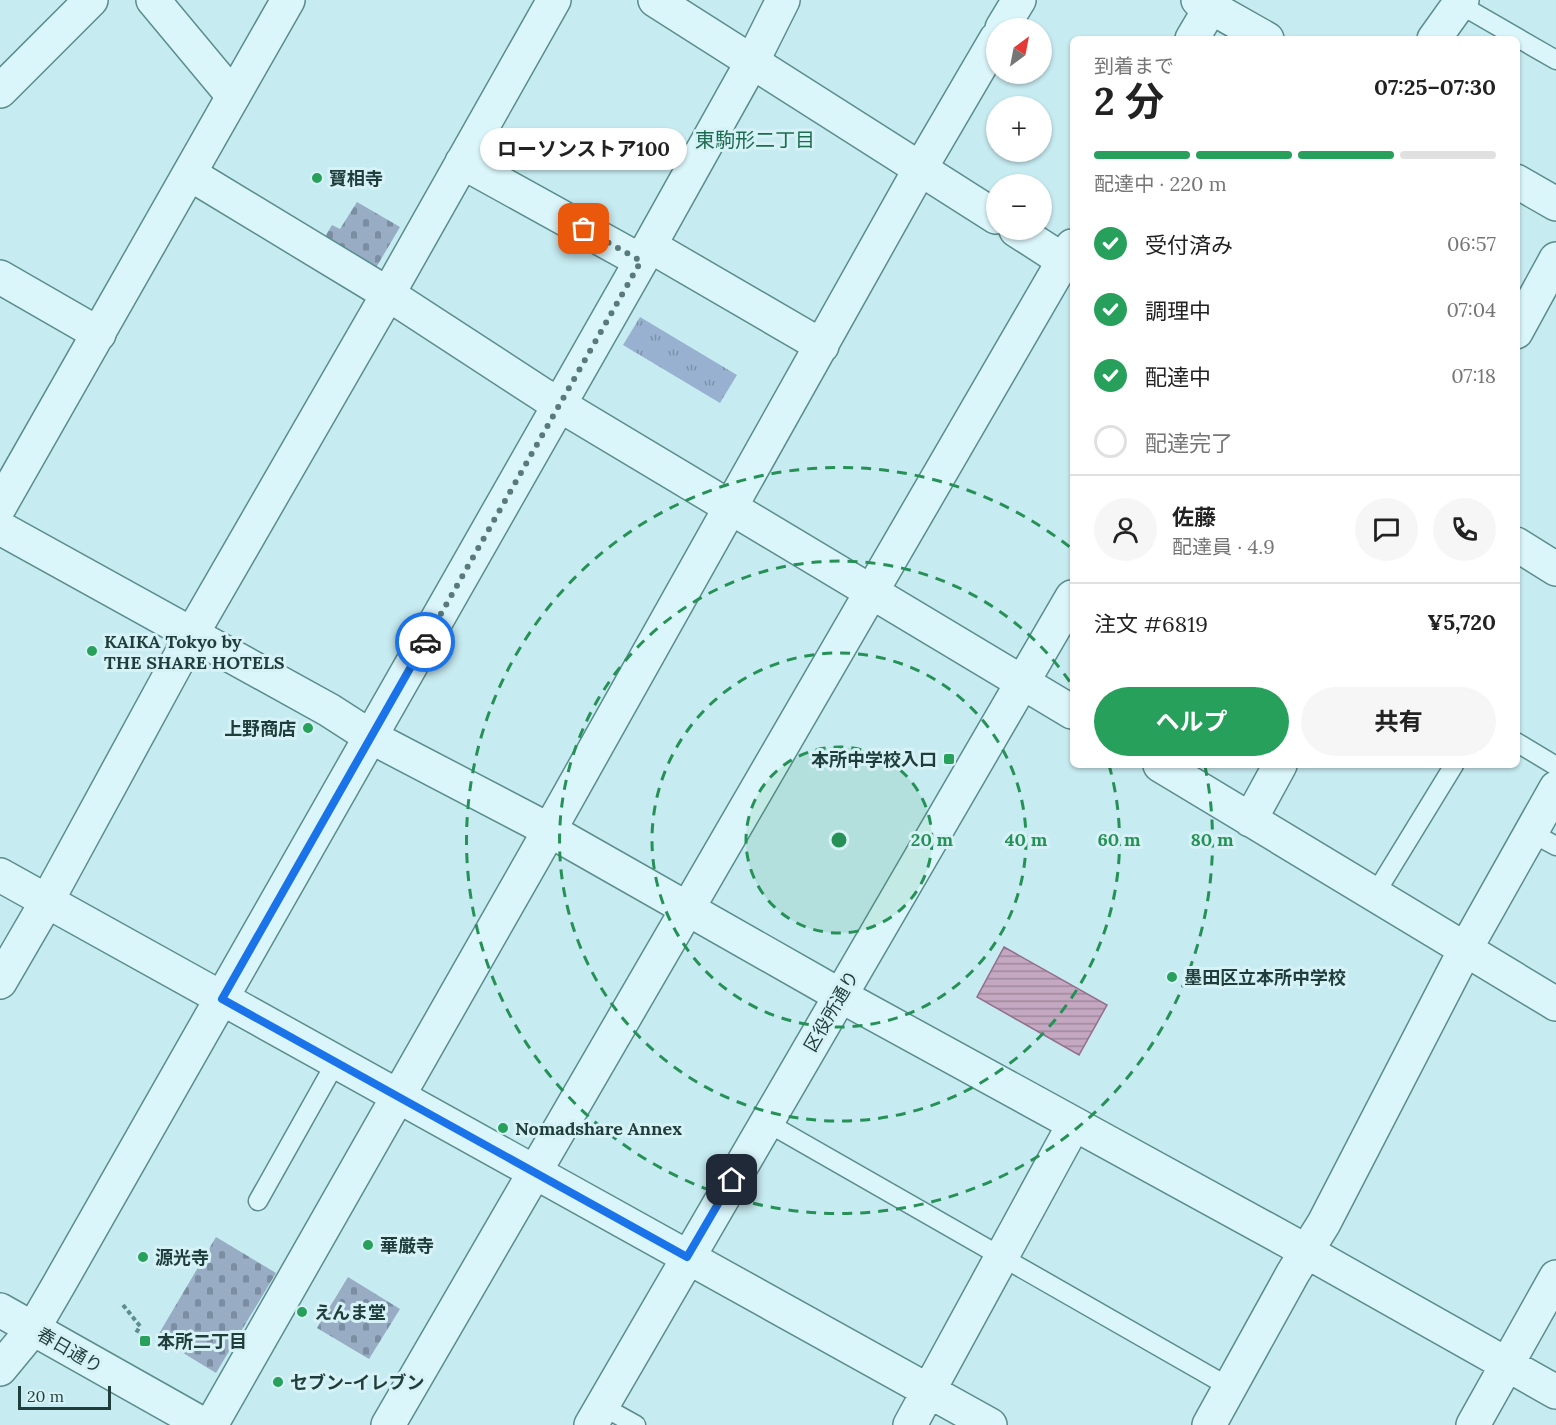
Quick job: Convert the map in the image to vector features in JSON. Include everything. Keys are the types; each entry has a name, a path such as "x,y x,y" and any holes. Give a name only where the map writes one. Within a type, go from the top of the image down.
{"street":[{"path":"0,91 91,0"},
{"path":"153,0 233,96"},
{"path":"0,506 288,0"},
{"path":"0,982 192,636 554,0"},
{"path":"655,0 986,211"},
{"path":"0,1369 33,1329 222,999 646,253 752,62 783,0"},
{"path":"1008,18 1019,0"},
{"path":"1193,36 1208,2 1262,36"},
{"path":"1436,36 1460,2"},
{"path":"211,1425 731,508 920,169 986,56"},
{"path":"462,162 646,253 822,346"},
{"path":"190,174 388,294 559,405 1070,711"},
{"path":"1520,182 1556,204"},
{"path":"388,1425 871,593 1070,257 1036,240"},
{"path":"1520,325 1556,259"},
{"path":"0,277 99,334"},
{"path":"0,528 329,711 371,737 549,830 841,996 1307,1252 1556,1392"},
{"path":"1520,546 1556,569"},
{"name":"区役所通り","path":"596,1415 1070,600"},
{"path":"1165,768 1556,1004"},
{"path":"1250,820 1278,768"},
{"path":"1209,1425 1293,1273 1324,1223 1466,948 1543,839 1556,788"},
{"path":"0,875 990,1425"},
{"path":"910,1425 1074,1124"},
{"path":"1473,1425 1556,1277"},
{"name":"春日通り","path":"0,1310 204,1425"}],"lane":[{"path":"1460,2 1516,36"},
{"path":"1520,38 1556,60"},
{"path":"1520,744 1556,766"},
{"path":"1375,894 1452,768"},
{"path":"258,1201 336,1062"},
{"path":"766,1122 1231,1388"},
{"path":"596,1415 636,1425"}],"path":[{"path":"123,1305 140,1326 135,1335"}],"green space":[{"path":"357,202 400,227 374,271 323,240 332,225 340,229"},
{"path":"640,317 737,375 720,403 623,345"},
{"path":"216,1237 276,1273 216,1373 157,1337"},
{"path":"348,1277 400,1309 369,1359 317,1328"}],"shaded area":[{"path":"1004,947 1107,1005 1079,1055 977,997"}],"way so far":[{"path":"425,642 641,261 584,229"}],"place":[{"name":"寶相寺","path":"317,178"},
{"name":"ローソンストア100","path":"584,229"},
{"name":"KAIKA Tokyo by THE SHARE HOTELS","path":"92,651"},
{"name":"上野商店","path":"308,728"},
{"name":"本所中学校入口","path":"949,759"},
{"name":"墨田区立本所中学校","path":"1172,977"},
{"name":"Nomadshare Annex","path":"503,1128"},
{"name":"華厳寺","path":"368,1245"},
{"name":"源光寺","path":"143,1257"},
{"name":"えんま堂","path":"302,1312"},
{"name":"本所二丁目","path":"145,1341"},
{"name":"セブン-イレブン","path":"278,1382"}],"district":[{"name":"東駒形二丁目","path":"755,139"}],"route":[{"path":"425,642 222,999 687,1257 732,1180"}]}
